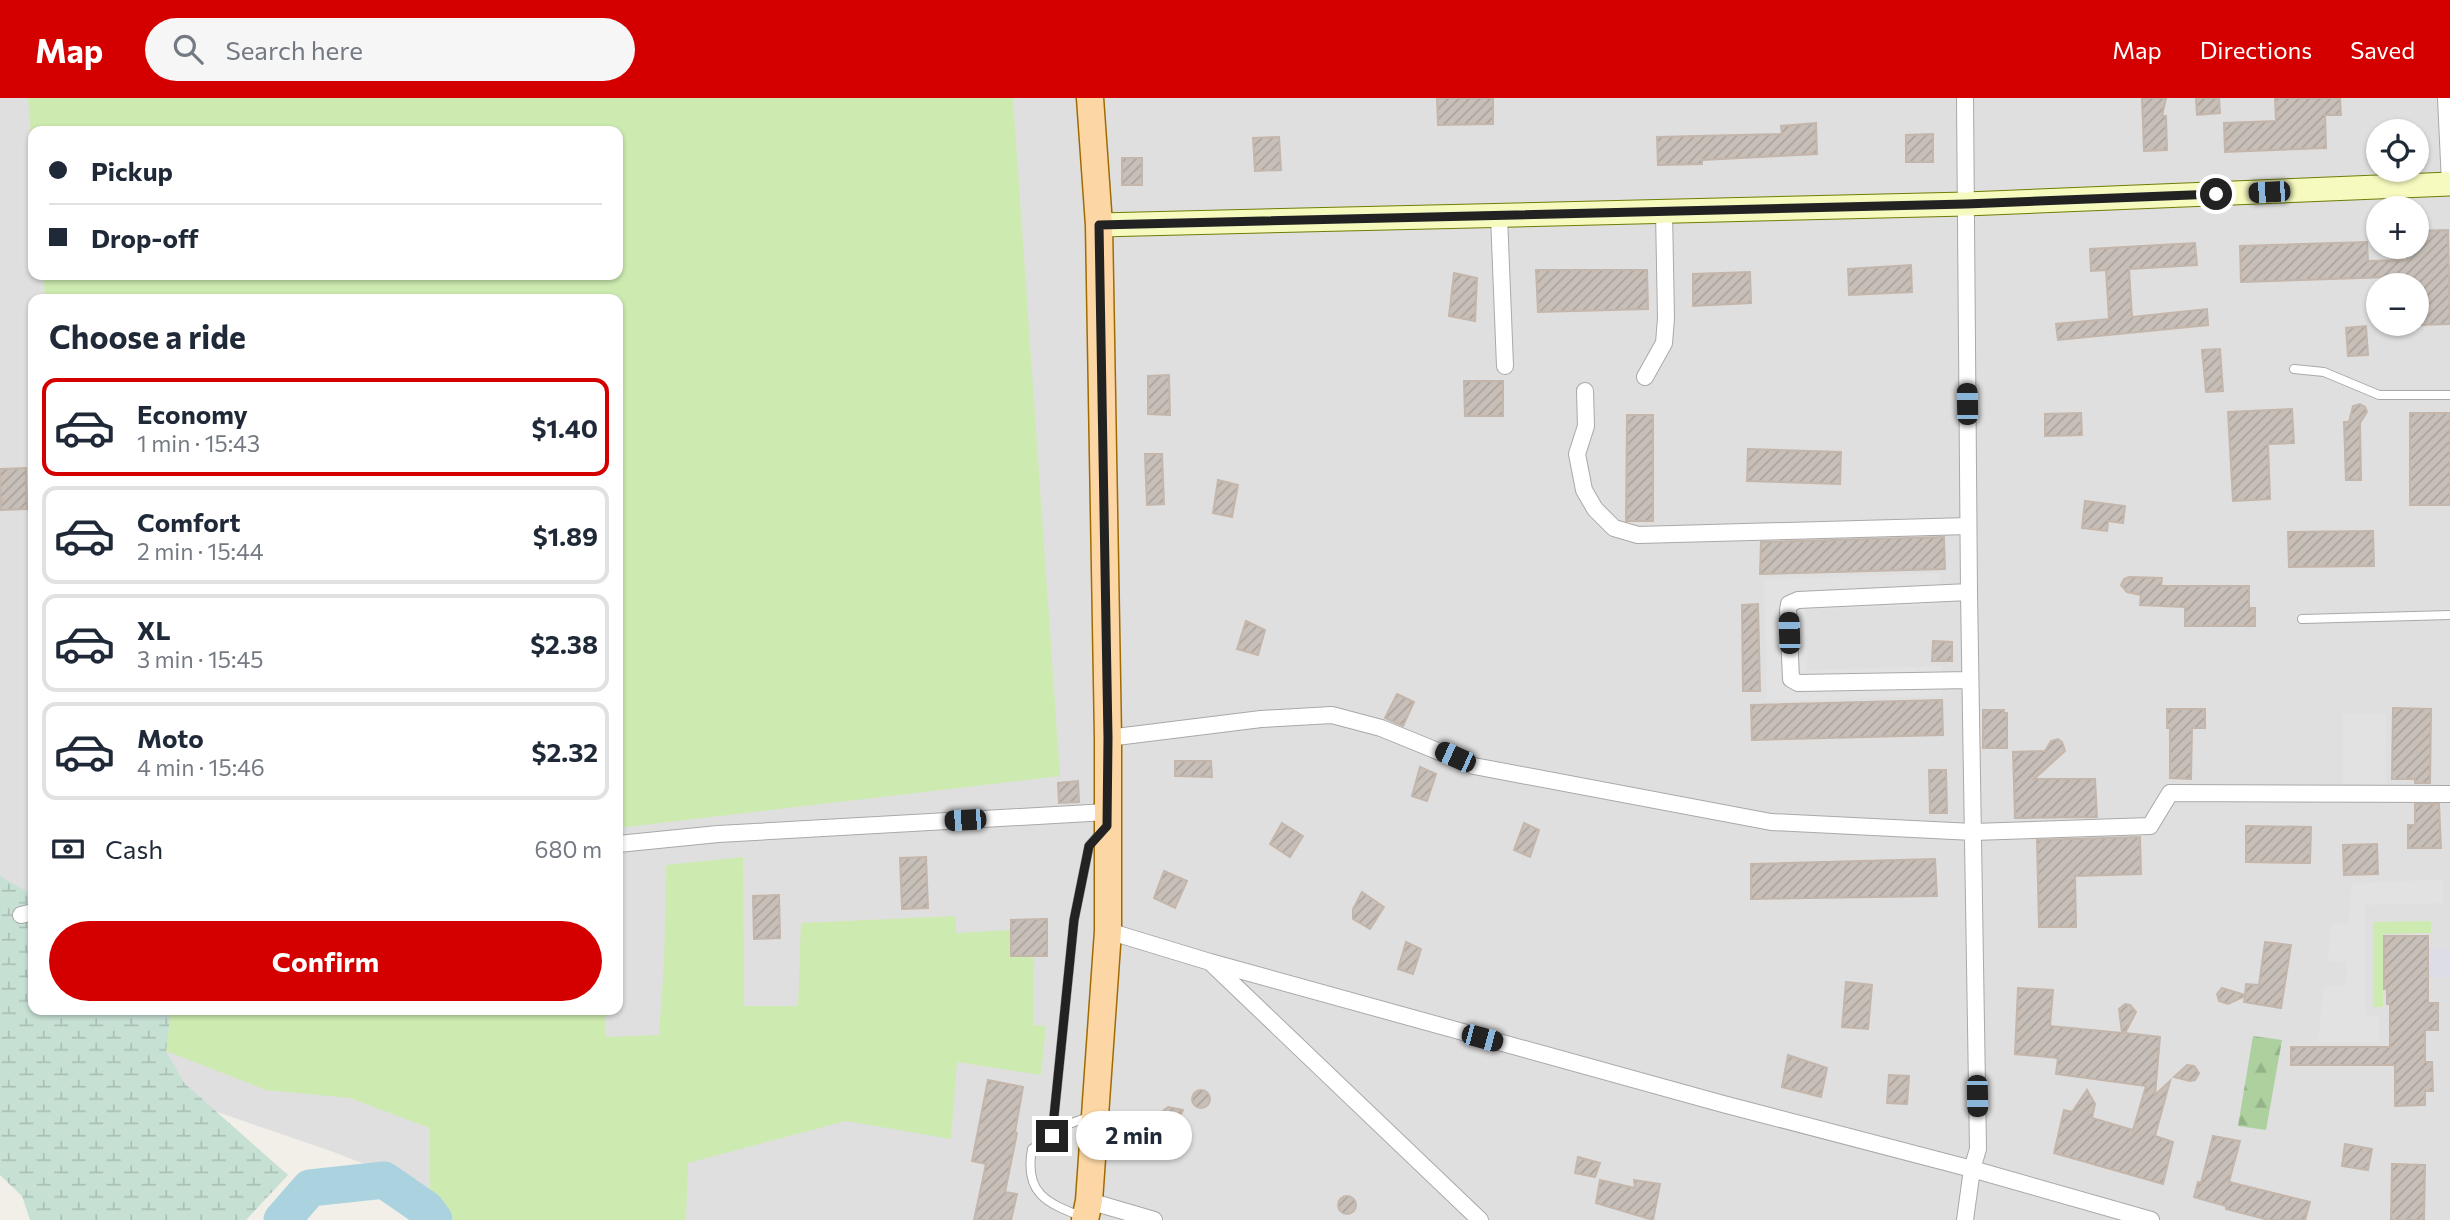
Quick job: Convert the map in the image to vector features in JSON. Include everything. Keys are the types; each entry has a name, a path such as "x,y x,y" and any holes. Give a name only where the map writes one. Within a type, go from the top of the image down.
{"main road":[{"path":"1087,1213 1108,930 1108,738 1099,225 1090,98"},
{"path":"1099,225 1966,204 2450,184"}],"street":[{"path":"1965,98 1968,526 1978,1149 1972,1169 1965,1220"},
{"path":"2446,98 2450,184"},
{"path":"1646,377 1664,343 1664,212"},
{"path":"1499,216 1505,366"},
{"path":"1585,391 1586,426 1577,454 1584,490 1595,509 1614,528 1638,535 1968,526"},
{"path":"1969,592 1798,600 1789,604 1788,610 1791,678 1798,682 1970,680"},
{"path":"1108,738 1261,719 1332,715 1381,728 1474,766 1771,822 1973,832 2150,826 2170,793 2450,794"},
{"path":"623,844 718,834 1107,819"},
{"path":"1108,930 1210,962 2151,1220"},
{"path":"1210,962 1480,1220"},
{"path":"1087,1213 1154,1220"}],"lane":[{"path":"2294,369 2324,372 2379,395 2450,395"},
{"path":"2302,619 2450,615"},
{"path":"1052,1136 1074,920 1089,846 1107,819"},
{"path":"1087,1213 1056,1207 1037,1192 1029,1168 1032,1149 1069,1124 1095,1114"}],"shaded area":[{"path":"0,98 2450,98 2450,1220 511,1220 328,1150 150,1089 101,1015 623,1015 623,294 28,294 28,943 0,919"},
{"path":"1939,573 1941,605 1806,610 1807,670 1942,666 1943,696 1767,701 1764,580"},
{"path":"2343,714 2386,714 2386,784 2343,784"},
{"path":"2443,879 2443,903 2365,905 2365,1015 2379,1016 2379,1042 2318,1042 2324,985 2346,986 2347,962 2328,961 2331,924 2349,923 2351,884"},
{"path":"2429,948 2450,948 2450,978 2429,977"}],"green space":[{"path":"28,98 1013,98 1060,776 623,827 623,294 45,294 43,280 623,280 623,126 30,126"},
{"path":"743,857 744,1006 798,1006 801,923 956,916 956,933 1011,930 1011,955 1034,956 1033,1025 1046,1026 1041,1075 957,1062 951,1139 846,1121 688,1163 686,1220 454,1220 430,1199 430,1128 350,1098 266,1090 166,1051 170,1015 605,1015 605,1037 659,1035 666,865"},
{"path":"0,876 28,892 28,1015 170,1015 166,1051 184,1083 288,1175 246,1220 30,1220 22,1196 0,1175"},
{"path":"2431,921 2431,933 2383,934 2383,1007 2373,1007 2373,922"},
{"path":"2253,1036 2282,1040 2266,1130 2238,1126"}],"building":[{"path":"1437,98 1493,98 1493,124 1438,125"},
{"path":"2142,98 2166,98 2162,116 2166,116 2167,150 2144,151"},
{"path":"2196,98 2219,98 2220,113 2197,115"},
{"path":"2275,98 2340,98 2341,115 2325,115 2326,148 2225,152 2224,123 2276,121"},
{"path":"1816,123 1817,154 1658,165 1657,137 1782,134 1781,126"},
{"path":"1933,134 1933,162 1906,162 1906,135"},
{"path":"1279,137 1281,170 1255,171 1253,138"},
{"path":"1122,158 1142,158 1142,185 1122,185"},
{"path":"2448,230 2450,324 2429,325 2429,273 2366,273 2366,278 2241,282 2240,246 2366,242 2368,261 2429,259 2429,231"},
{"path":"2195,243 2197,265 2129,269 2132,317 2207,309 2208,325 2058,340 2056,324 2109,319 2106,270 2091,271 2090,249"},
{"path":"1911,265 1912,292 1849,295 1848,269"},
{"path":"1536,270 1647,270 1648,309 1538,312"},
{"path":"1750,272 1751,303 1693,306 1693,274"},
{"path":"1454,273 1477,278 1475,321 1449,316"},
{"path":"2366,326 2368,355 2348,356 2346,328"},
{"path":"2220,349 2223,391 2206,392 2202,350"},
{"path":"1169,375 1170,415 1148,414 1148,376"},
{"path":"1464,381 1503,381 1503,416 1465,416"},
{"path":"2360,404 2367,412 2360,423 2361,480 2346,480 2344,422 2349,422 2353,406"},
{"path":"2292,409 2294,443 2268,444 2270,499 2233,501 2228,412"},
{"path":"2081,413 2082,435 2045,436 2045,414"},
{"path":"2410,413 2450,413 2450,505 2410,505"},
{"path":"1627,415 1653,415 1653,521 1626,521"},
{"path":"1748,449 1841,452 1840,484 1747,481"},
{"path":"1145,454 1162,454 1164,504 1147,505"},
{"path":"26,468 27,509 1,510 0,469"},
{"path":"1218,480 1238,485 1232,517 1213,513"},
{"path":"2085,501 2125,506 2123,523 2108,521 2107,531 2082,528"},
{"path":"2373,531 2374,566 2289,567 2288,532"},
{"path":"1944,537 1945,569 1760,574 1761,542"},
{"path":"2162,578 2161,586 2249,586 2249,608 2255,608 2255,626 2185,626 2185,607 2140,605 2141,595 2127,592 2121,585 2124,579"},
{"path":"1758,604 1760,691 1743,691 1742,605"},
{"path":"1246,621 1265,630 1258,655 1237,649"},
{"path":"1933,641 1952,642 1952,661 1932,661"},
{"path":"1397,694 1414,702 1403,726 1385,718"},
{"path":"1942,700 1943,735 1752,740 1751,705"},
{"path":"2393,708 2431,709 2430,783 2415,783 2415,779 2392,779"},
{"path":"2167,709 2205,709 2205,728 2192,728 2191,779 2170,778 2170,728 2167,728"},
{"path":"1983,710 2004,710 2004,713 2007,713 2007,748 1983,748"},
{"path":"2058,739 2065,751 2034,779 2095,779 2097,817 2015,818 2013,752 2045,751 2051,741"},
{"path":"1175,761 1211,761 1212,777 1175,776"},
{"path":"1420,767 1436,774 1427,801 1412,796"},
{"path":"1929,770 1946,770 1947,813 1930,813"},
{"path":"1078,781 1079,802 1059,803 1058,783"},
{"path":"2415,804 2439,804 2441,848 2408,848 2408,825 2415,825"},
{"path":"1282,823 1303,836 1290,857 1270,844"},
{"path":"1524,823 1539,830 1530,857 1514,850"},
{"path":"2246,826 2311,827 2310,863 2246,862"},
{"path":"2140,837 2141,874 2075,876 2076,927 2039,927 2037,840"},
{"path":"2377,844 2378,874 2344,875 2343,845"},
{"path":"926,857 928,908 902,909 900,858"},
{"path":"1935,859 1937,896 1751,899 1751,864"},
{"path":"1164,871 1187,881 1175,908 1154,898"},
{"path":"1362,892 1384,907 1370,929 1353,919 1353,909"},
{"path":"779,895 780,938 754,939 753,896"},
{"path":"1047,919 1047,956 1011,956 1011,920"},
{"path":"2384,936 2428,936 2428,1003 2438,1003 2438,1030 2425,1030 2425,1062 2432,1062 2433,1091 2425,1091 2425,1105 2395,1106 2395,1065 2291,1065 2291,1047 2390,1047 2390,1004 2387,1004 2387,989 2384,989"},
{"path":"1406,942 1421,949 1413,974 1398,969"},
{"path":"2265,942 2291,945 2281,1008 2244,1002 2245,996 2228,1004 2219,1001 2217,994 2222,988 2245,995 2246,984 2259,985"},
{"path":"1846,982 1872,985 1868,1029 1842,1027"},
{"path":"2018,988 2053,990 2050,1026 2122,1033 2119,1009 2125,1004 2130,1005 2136,1012 2125,1033 2160,1037 2155,1095 2170,1081 2155,1136 2173,1142 2163,1184 2054,1153 2064,1110 2072,1112 2087,1090 2095,1104 2092,1118 2133,1130 2146,1086 2056,1074 2058,1058 2015,1054"},
{"path":"1788,1055 1827,1068 1821,1097 1782,1087"},
{"path":"2187,1065 2194,1066 2199,1073 2195,1080 2174,1077"},
{"path":"1889,1075 1909,1076 1907,1104 1887,1103"},
{"path":"988,1080 1023,1087 1005,1192 1017,1194 1011,1220 974,1220 986,1164 972,1161"},
{"path":"1201,1090 1207,1093 1210,1099 1207,1105 1201,1108 1195,1105 1192,1099 1195,1093"},
{"path":"1168,1107 1183,1110 1178,1121 1173,1124 1166,1124 1162,1119 1163,1111"},
{"path":"2213,1136 2240,1141 2229,1182 2310,1202 2305,1220 2269,1220 2194,1197 2198,1182 2201,1183"},
{"path":"2345,1144 2372,1149 2368,1170 2342,1166"},
{"path":"1578,1157 1600,1163 1595,1177 1575,1173"},
{"path":"2392,1164 2425,1165 2424,1220 2391,1220"},
{"path":"1600,1180 1635,1188 1634,1180 1660,1184 1653,1220 1596,1203"},
{"path":"1347,1196 1353,1199 1356,1205 1353,1211 1347,1214 1341,1211 1338,1205 1341,1199"}],"waterway":[{"path":"282,1220 310,1188 384,1180 426,1209 434,1220"}],"route":[{"path":"1052,1136 1074,920 1089,846 1107,826 1108,738 1099,225 1966,204 2216,194"}]}
